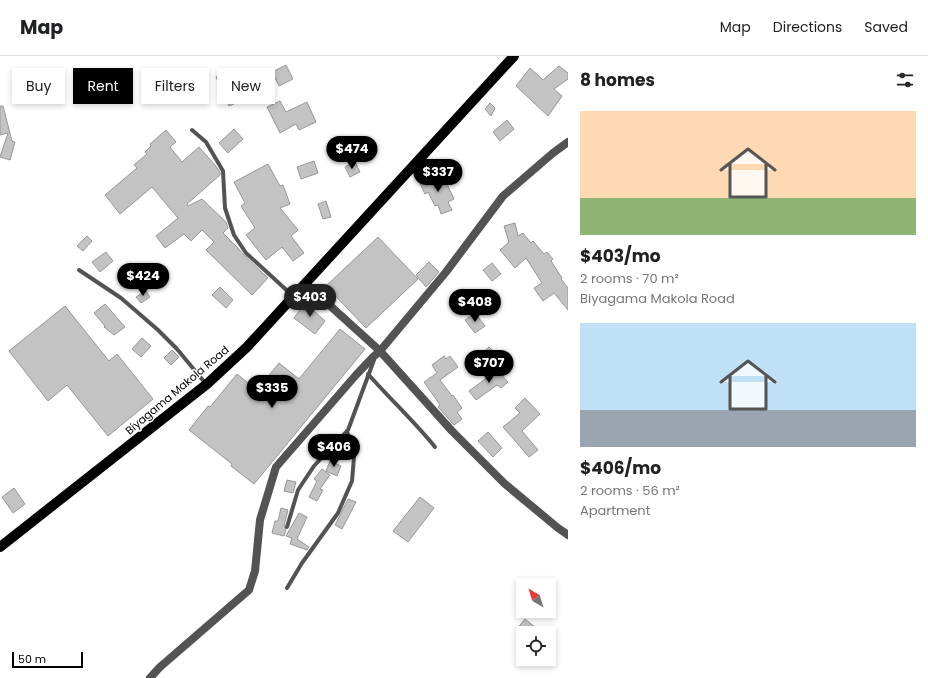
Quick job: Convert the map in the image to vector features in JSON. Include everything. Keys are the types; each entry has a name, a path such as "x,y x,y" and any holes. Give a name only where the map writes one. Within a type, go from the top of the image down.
{"main road":[{"name":"Biyagama Makola Road","path":"0,547 207,384 247,348 514,56"}],"street":[{"path":"150,678 160,667 249,590 255,571 260,520 276,467 356,375 378,353 446,272 503,196 568,142"},
{"path":"305,283 378,353 505,484 568,535"},
{"path":"558,528 568,527"}],"lane":[{"path":"192,130 206,142 223,171 225,208 234,236 246,253 294,296"},
{"path":"79,270 121,298 158,330 177,349 207,384"},
{"path":"288,527 298,490 314,466 347,431 368,374 378,353"},
{"path":"368,374 421,429 435,447"},
{"path":"287,588 302,563 338,513 352,481 354,457 347,431"}],"building":[{"path":"286,65 293,79 279,86 275,78 275,70"},
{"path":"559,66 568,73 568,79 554,89 562,96 548,116 516,86 530,68 543,80"},
{"path":"280,101 286,112 307,102 316,122 299,130 296,124 280,133 267,107"},
{"path":"490,103 495,108 491,116 485,109"},
{"path":"0,106 3,106 12,141 15,142 10,160 0,157 8,133 0,135"},
{"path":"507,120 514,129 500,141 493,132"},
{"path":"234,129 243,139 228,153 219,143"},
{"path":"166,130 176,142 170,147 182,162 199,147 220,172 220,175 187,204 188,206 202,199 226,222 228,228 223,233 268,278 252,295 206,250 214,242 202,230 191,241 184,234 165,248 156,236 178,218 152,187 120,214 105,195 137,168 134,165 147,154 145,152 151,146 150,144"},
{"path":"314,161 318,173 301,179 297,167"},
{"path":"355,162 360,172 350,177 345,167"},
{"path":"268,164 280,186 283,185 290,204 280,208 298,230 291,236 304,253 293,261 282,247 266,260 246,235 255,228 241,206 245,203 234,182"},
{"path":"430,174 433,183 444,178 454,199 448,202 452,210 441,214 438,205 435,206 428,192 425,194 418,179"},
{"path":"326,201 331,217 323,219 318,204"},
{"path":"515,223 518,236 523,233 531,243 533,241 544,254 547,252 553,259 551,261 568,288 568,310 554,293 543,301 534,288 542,283 526,258 515,268 500,250 509,242 504,226"},
{"path":"87,236 92,241 83,251 77,246"},
{"path":"378,237 418,279 366,328 326,286"},
{"path":"106,252 113,261 100,272 92,262"},
{"path":"429,262 439,272 426,287 416,275"},
{"path":"492,263 501,274 492,281 483,270"},
{"path":"220,287 233,300 226,308 212,295"},
{"path":"146,291 150,297 141,303 136,297"},
{"path":"307,301 315,308 313,310 325,321 315,334 294,318"},
{"path":"105,304 125,327 114,335 104,327 105,326 94,313"},
{"path":"65,306 109,361 117,354 153,399 108,436 67,385 48,401 9,351"},
{"path":"475,313 485,326 475,333 465,320"},
{"path":"340,329 365,349 254,484 231,466 232,464 189,430 237,374 257,390 279,363 299,379"},
{"path":"142,338 151,346 141,357 132,349"},
{"path":"489,347 497,355 487,365 478,357"},
{"path":"172,350 179,357 171,365 164,358"},
{"path":"444,356 446,359 450,356 458,367 440,380 462,408 457,412 462,419 454,425 438,407 440,405 424,382 437,373 432,365"},
{"path":"493,366 508,382 501,388 497,385 476,400 469,391 489,376 486,373"},
{"path":"525,398 540,414 522,431 538,450 529,457 503,427 520,413 515,408"},
{"path":"488,432 502,448 493,457 478,441"},
{"path":"319,436 326,443 318,451 311,445"},
{"path":"330,461 341,466 337,476 326,471"},
{"path":"322,469 330,475 320,489 323,490 317,501 309,497 317,481 314,479"},
{"path":"287,480 296,482 293,493 284,491"},
{"path":"14,488 25,504 13,513 2,497"},
{"path":"420,497 434,508 408,542 393,531"},
{"path":"348,499 356,502 342,529 335,525"},
{"path":"281,508 288,510 284,526 286,530 284,536 272,533 275,521 278,521"},
{"path":"299,513 307,517 297,539 309,547 307,550 290,544 292,538 286,536"},
{"path":"525,619 534,626 519,626"}]}
